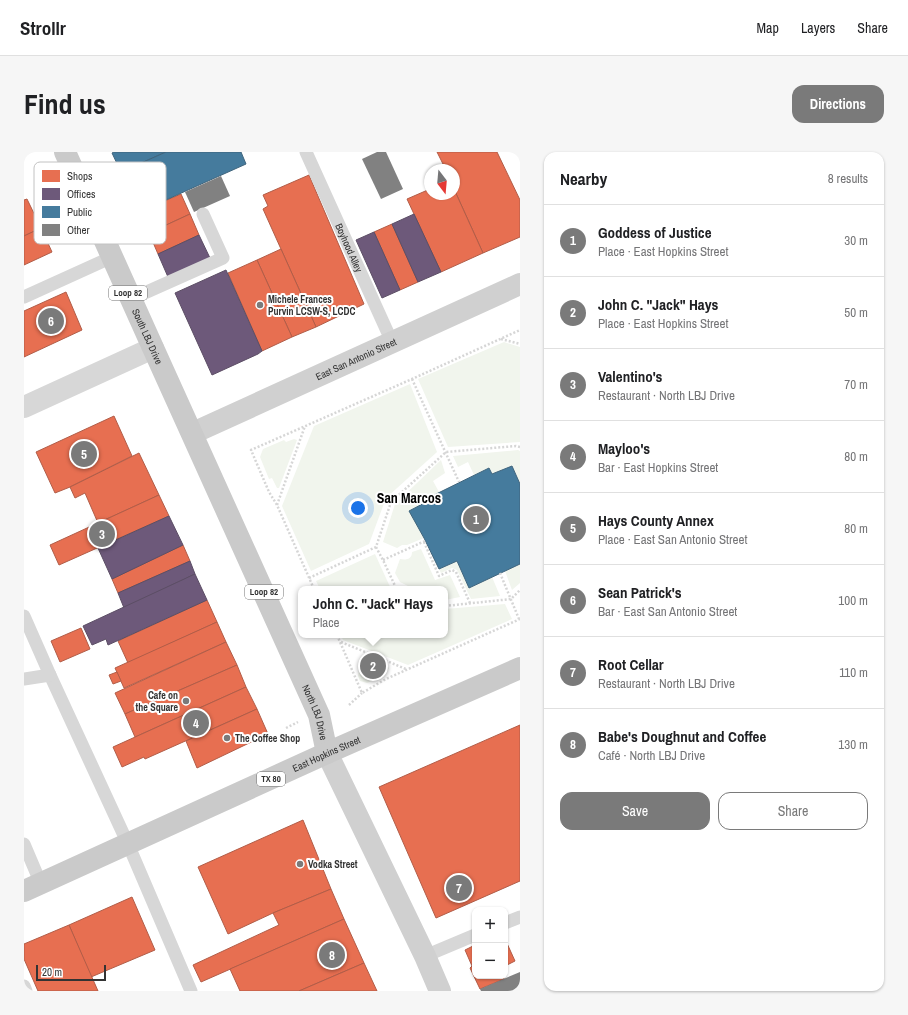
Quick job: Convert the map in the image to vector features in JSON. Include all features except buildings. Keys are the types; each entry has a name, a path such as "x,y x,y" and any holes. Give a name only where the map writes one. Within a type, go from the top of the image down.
{"main road":[{"name":"South LBJ Drive","path":"65,152 69,162"},
{"name":"South LBJ Drive","path":"106,244 193,433"},
{"name":"North LBJ Drive","path":"193,433 319,715 328,753"},
{"name":"East Hopkins Street","path":"32,888 328,753 520,668"}],"street":[{"name":"East San Antonio Street","path":"193,433 520,284"},
{"path":"24,407 153,348"},
{"name":"North LBJ Drive","path":"328,753 425,956 440,991"}],"lane":[{"name":"Boyhood Alley","path":"306,152 392,342"},
{"path":"131,299 223,258 203,214"},
{"path":"24,297 112,257"},
{"path":"24,616 50,676 128,844 191,991"},
{"path":"24,679 50,676"},
{"path":"24,844 32,888"},
{"path":"508,922 520,917"},
{"path":"425,956 472,936"},
{"path":"24,986 26,991"}],"path":[{"path":"313,586 251,450 520,330"},
{"path":"501,339 520,344"},
{"path":"412,379 459,482"},
{"path":"277,505 306,425"},
{"path":"309,578 376,547 391,502 446,452 516,446 520,447"},
{"path":"383,560 425,542 439,576 452,570 456,572 470,604"},
{"path":"376,547 395,586"},
{"path":"349,705 362,693 386,679 519,619 500,573"},
{"path":"448,606 510,599 520,590"},
{"path":"338,638 362,693"},
{"path":"340,642 407,670"},
{"path":"286,728 302,720"}],"shaded area":[{"path":"504,342 520,347 520,442 448,447 418,379"},
{"path":"410,384 437,452 386,498 369,544 311,571 282,506 314,426"},
{"path":"294,439 297,440 279,488 277,488 272,478 269,479 260,457 263,449 284,440 286,442"},
{"path":"520,451 520,484 512,466 492,474 489,468 474,475 468,462 458,467 453,456"},
{"path":"441,460 445,473 433,481 439,492 429,497 430,500 424,538 397,548 383,542 395,504"},
{"path":"421,549 435,580 450,575 460,597 448,599 448,586 408,586 400,582 395,573 400,559 410,558 412,552"},
{"path":"375,554 390,586 318,586 316,581"},
{"path":"457,561 469,587 492,577 500,596 471,599 457,570 452,568 441,573 439,569"},
{"path":"520,564 520,583 512,590 505,571"},
{"path":"505,604 512,619 408,665 343,640 342,638 448,638 448,609"},
{"path":"368,657 387,664 389,669 377,674 379,678 367,683 360,681 358,676 361,658"}],"place":[{"name":"Michele Frances Purvin LCSW-S, LCDC","path":"260,305"},
{"name":"Sean Patrick's","path":"51,321"},
{"name":"Hays County Annex","path":"84,454"},
{"name":"Goddess of Justice","path":"476,519"},
{"name":"Valentino's","path":"102,534"},
{"name":"John C. \"Jack\" Hays","path":"373,666"},
{"name":"Cafe on the Square","path":"186,701"},
{"name":"Mayloo's","path":"196,723"},
{"name":"The Coffee Shop","path":"227,738"},
{"name":"Vodka Street","path":"300,864"},
{"name":"Root Cellar","path":"459,888"},
{"name":"Babe's Doughnut and Coffee","path":"332,955"}],"district":[{"name":"San Marcos","path":"409,498"}]}
